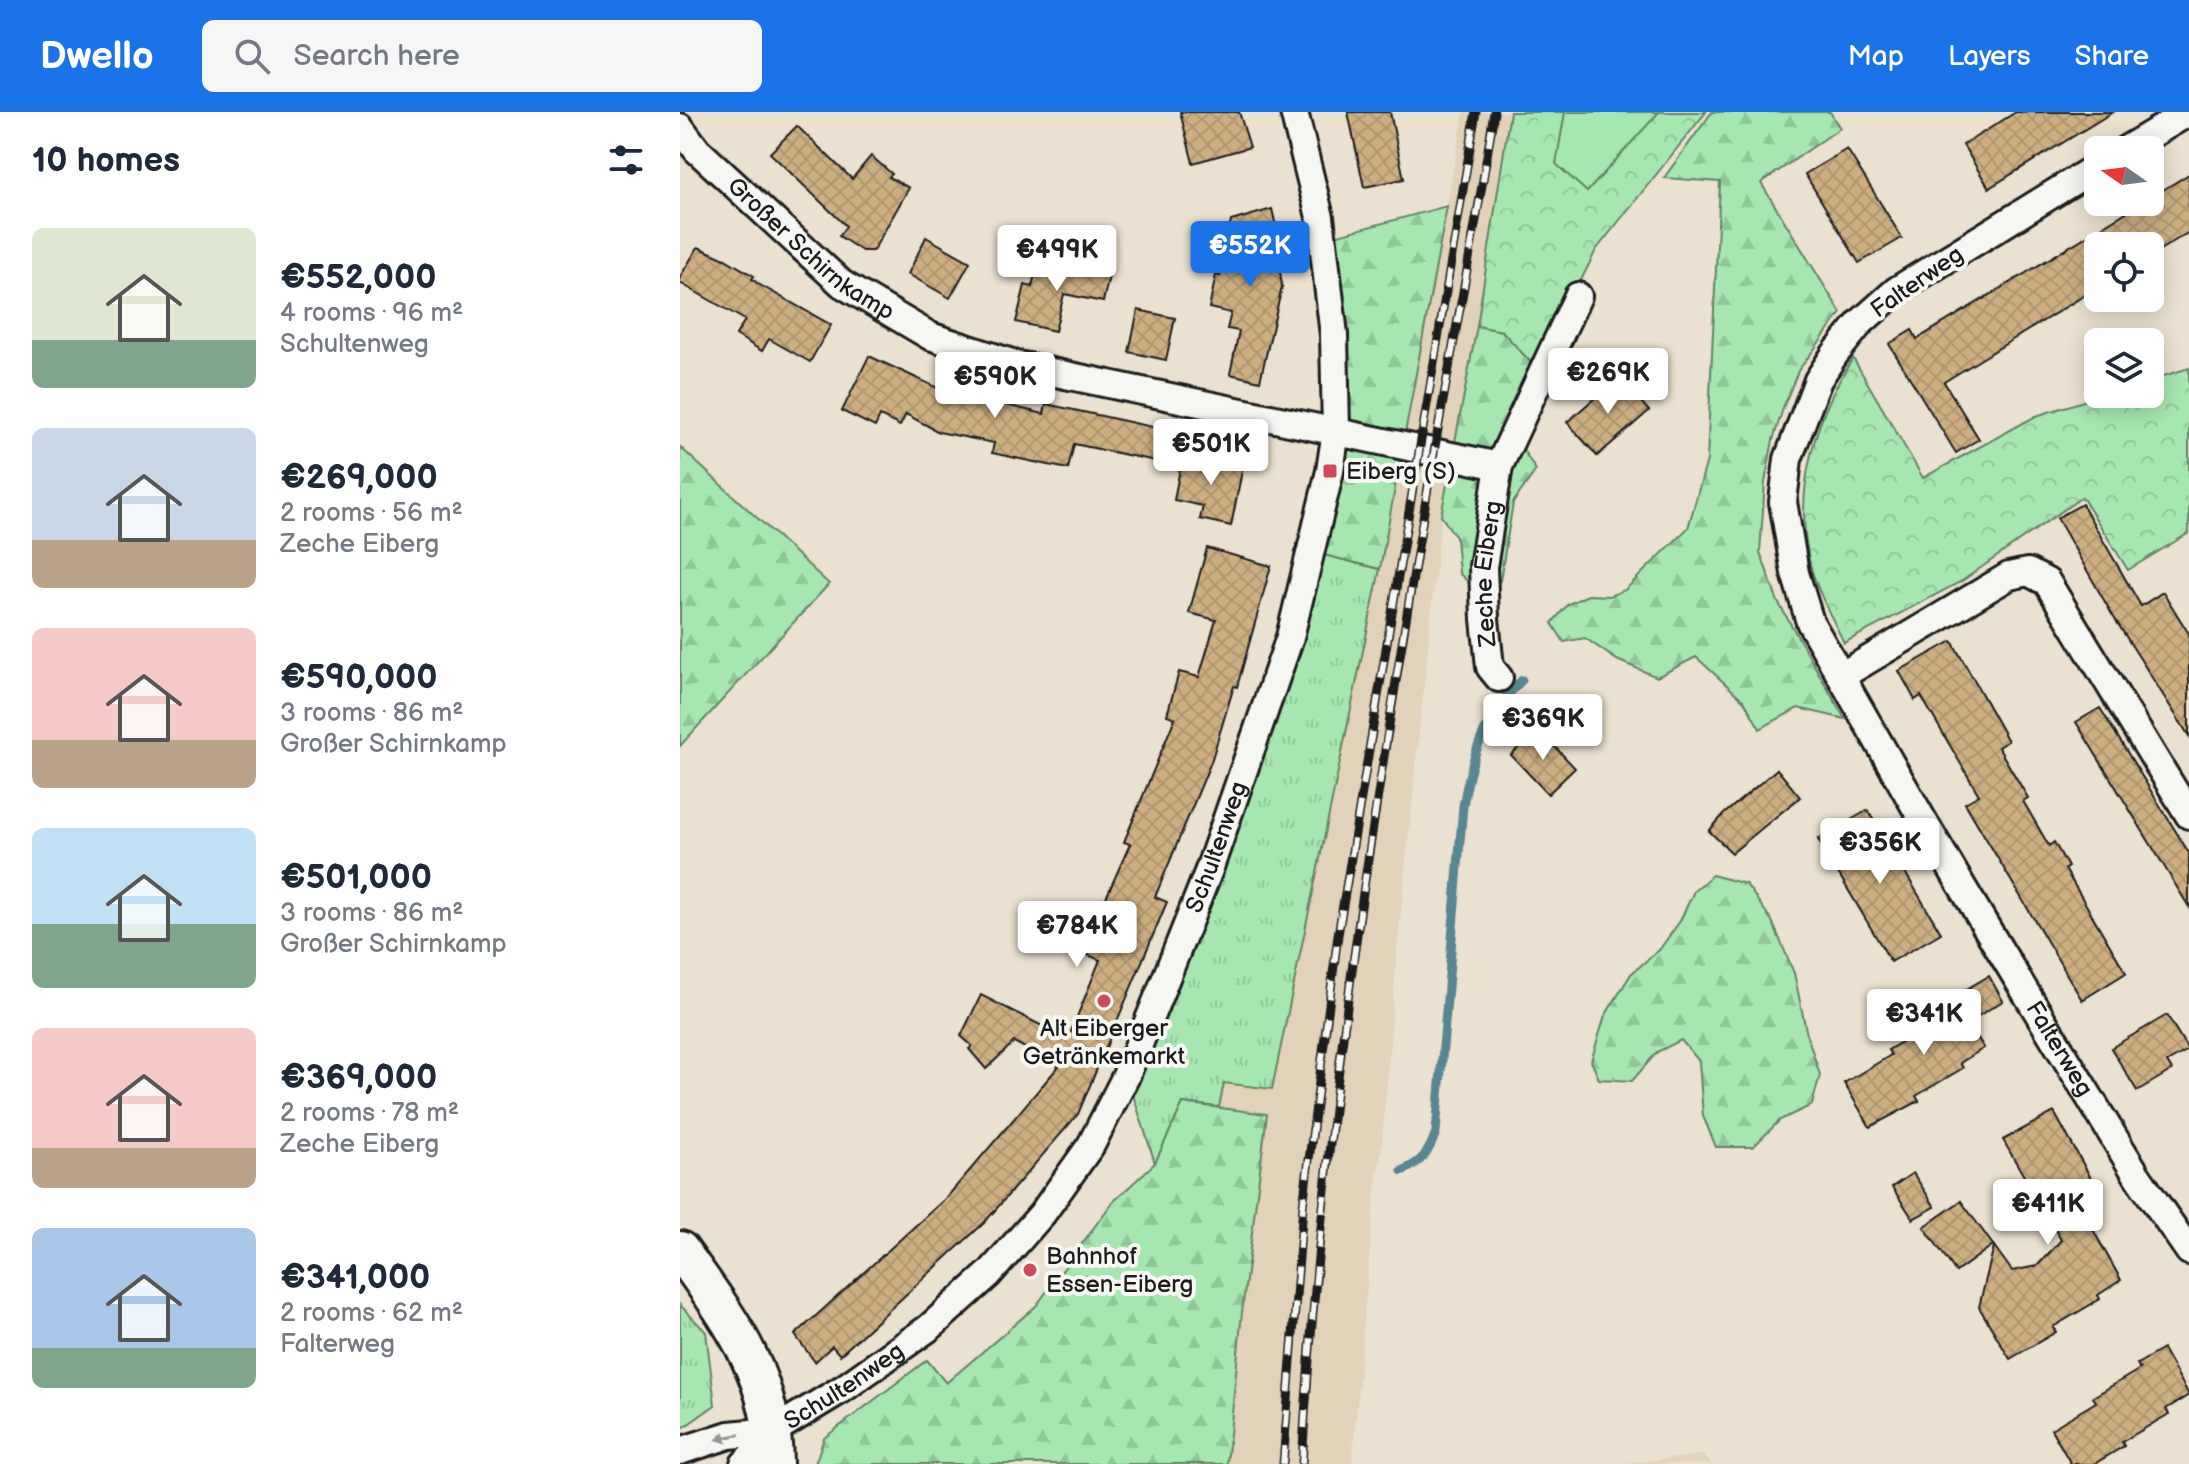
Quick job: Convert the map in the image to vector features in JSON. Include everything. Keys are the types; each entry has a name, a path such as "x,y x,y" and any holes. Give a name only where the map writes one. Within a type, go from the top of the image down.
{"street":[{"name":"Schultenweg","path":"744,1464 774,1448 844,1388 930,1327 989,1274 1042,1214 1091,1145 1138,1047 1209,870 1290,637 1330,471 1336,431 1334,335 1326,254 1310,171 1294,112"},
{"path":"2149,136 2189,112"},
{"name":"Großer Schirnkamp","path":"680,127 697,150 842,284 930,336 1018,365 1336,431"},
{"name":"Falterweg","path":"2084,175 1897,290 1860,323 1818,380 1788,459 1783,502 1795,573 1810,622 1995,942 2138,1177 2188,1248"},
{"name":"Zeche Eiberg","path":"1499,678 1490,667 1483,567 1499,466 1578,296"},
{"name":"Zeche Eiberg","path":"1336,431 1499,466"},
{"path":"1841,676 2009,576 2028,572 2047,582 2189,815"},
{"path":"680,1250 729,1319 757,1372 768,1405 774,1448"},
{"name":"Schultenweg","path":"680,1451 729,1435 774,1448"}],"shaded area":[{"path":"1464,112 1510,112 1477,326 1441,516 1398,941 1352,1464 1227,1464 1242,1312 1267,1115 1219,1107 1224,1083 1272,1088 1380,569"},
{"path":"1703,1455 1711,1464 1618,1464"}],"green space":[{"path":"1510,112 1706,112 1596,250 1537,369 1502,331 1477,326"},
{"path":"1565,112 1659,112 1587,192 1556,164"},
{"path":"1712,112 1830,112 1840,128 1761,183 1841,313 1798,371 1784,405 1765,482 1760,552 1778,602 1845,719 1798,708 1760,729 1744,701 1696,657 1657,677 1617,660 1585,638 1564,642 1552,623 1568,604 1588,595 1609,596 1625,590 1688,528 1707,460 1720,182 1664,178"},
{"path":"1447,206 1380,569 1312,552 1331,471 1323,239"},
{"path":"1477,326 1502,331 1537,369 1510,430 1536,470 1513,503 1500,581 1473,587 1459,573 1456,537 1441,516"},
{"path":"1853,358 1923,478 2036,416 2084,401 2084,408 2164,408 2164,376 2189,368 2189,533 2128,570 2082,497 1962,581 1844,643 1813,574 1805,537 1804,510 1810,456 1827,405"},
{"path":"680,447 829,584 680,746"},
{"path":"1312,552 1380,569 1272,1089 1224,1083 1219,1107 1183,1103 1155,1163 1127,1076"},
{"path":"1712,875 1746,884 1772,921 1794,973 1807,1035 1820,1075 1812,1105 1780,1120 1753,1147 1716,1147 1703,1116 1699,1061 1681,1040 1657,1052 1632,1081 1599,1079 1591,1061 1605,1016 1631,974 1660,949 1680,921 1694,891"},
{"path":"1183,1103 1267,1114 1227,1464 815,1464 824,1438 927,1360 946,1383 1036,1306 1112,1203 1155,1163"},
{"path":"680,1305 706,1332 715,1405 680,1430"}],"building":[{"path":"1180,112 1239,112 1250,147 1193,163"},
{"path":"1348,112 1390,112 1404,179 1364,187"},
{"path":"2016,112 2113,112 1989,188 1963,145"},
{"path":"797,126 852,179 871,156 892,174 889,177 909,188 873,251 862,251 839,236 846,226 770,153"},
{"path":"1847,149 1902,238 1859,263 1805,174"},
{"path":"2189,174 2189,232 2164,247 2164,232 2094,232 2120,216 2164,216 2164,189"},
{"path":"1272,209 1280,244 1277,248 1282,287 1260,381 1230,374 1239,331 1227,329 1231,313 1209,308 1216,275 1220,276 1231,221"},
{"path":"926,237 970,262 950,298 908,274"},
{"path":"2084,238 2084,296 1944,382 1979,439 1956,453 1889,344 1912,330 1917,339"},
{"path":"698,247 754,276 752,279 760,285 831,325 810,362 769,339 762,351 736,335 745,320 680,283 680,277"},
{"path":"1038,261 1109,276 1103,302 1064,294 1055,331 1016,322 1025,285 1032,287"},
{"path":"1138,310 1175,318 1166,360 1129,352"},
{"path":"869,356 968,402 970,391 994,395 993,402 1044,414 1046,404 1162,429 1156,461 1074,444 1068,469 992,453 994,443 939,432 906,414 900,426 880,416 875,427 842,411"},
{"path":"1619,377 1649,411 1597,456 1567,422"},
{"path":"1214,455 1244,461 1231,526 1200,519 1203,506 1174,500 1182,458 1212,463"},
{"path":"2082,504 2141,606 2163,592 2189,634 2189,736 2113,616 2057,518"},
{"path":"1207,548 1271,566 1237,687 1234,686 1211,762 1155,897 1167,902 1078,1114 984,1223 840,1355 832,1346 815,1362 795,1335 947,1197 1059,1066 1014,1042 986,1069 969,1049 972,1046 961,1036 981,995 1068,1039 1100,960 1076,950 1095,906 1101,909 1130,844 1124,842 1175,718 1167,715 1179,672 1199,677 1216,620 1189,613"},
{"path":"1952,641 2008,741 1998,747 2028,798 2023,801 2049,846 2054,842 2068,867 2065,869 2126,973 2082,1000 1965,803 1979,795 1921,696 1915,700 1899,671"},
{"path":"2100,708 2189,853 2189,907 2076,722"},
{"path":"1538,729 1575,768 1548,794 1511,755"},
{"path":"1777,769 1800,797 1732,853 1709,831 1724,814"},
{"path":"1868,810 1941,933 1891,962 1818,839"},
{"path":"1989,976 2003,1001 1968,1022 1984,1048 1960,1063 1963,1068 1916,1096 1919,1101 1870,1127 1844,1083 1891,1055 1888,1050 1935,1022 1932,1017 1956,1002 1959,1006 1953,997"},
{"path":"2167,1015 2188,1050 2167,1062 2172,1070 2137,1091 2111,1048"},
{"path":"2054,1112 2092,1180 2072,1192 2121,1280 2098,1295 2100,1299 2053,1327 2056,1332 2010,1359 1979,1307 1994,1246 2012,1271 2037,1266 2061,1240 2003,1140"},
{"path":"1913,1173 1935,1207 1913,1219 1892,1187"},
{"path":"1961,1201 1993,1245 1956,1272 1924,1227"},
{"path":"2163,1349 2189,1395 2166,1409 2169,1414 2122,1442 2124,1446 2094,1464 2071,1464 2051,1429 2096,1402 2093,1397 2140,1369 2137,1364"}],"waterway":[{"path":"1402,1171 1424,1156 1436,1132 1463,806 1471,770 1489,722 1522,680"}],"railway":[{"path":"1283,1464 1303,1206 1338,935 1476,112"},
{"path":"1302,1464 1322,1213 1353,962 1411,588 1494,112"}],"place":[{"name":"Eiberg (S)","path":"1330,471"},
{"name":"Alt Eiberger Getränkemarkt","path":"1104,1001"},
{"name":"Bahnhof Essen-Eiberg","path":"1030,1270"}]}
